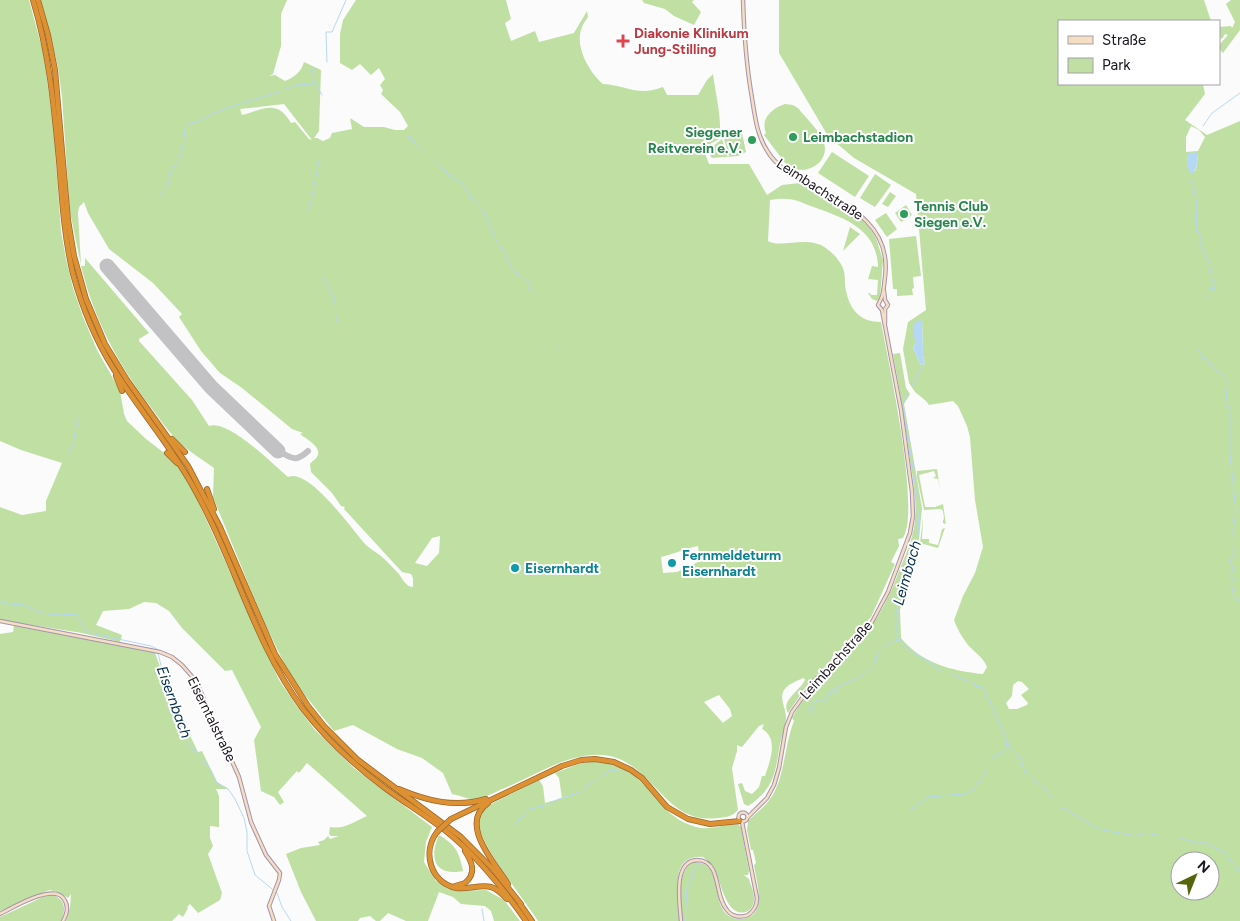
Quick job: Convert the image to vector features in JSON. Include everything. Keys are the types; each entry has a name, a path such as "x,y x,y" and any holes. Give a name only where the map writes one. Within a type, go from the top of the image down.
{"highway":[{"path":"33,0 51,64 55,70 68,220 78,275 92,316 105,344 127,380 188,466 220,527"},
{"path":"38,0 51,64 50,72 62,204 69,257 88,318 122,391"},
{"path":"111,366 183,468 204,505 273,655 304,710 341,752 370,776 440,826 458,842 489,873 525,919"},
{"path":"161,428 185,452"},
{"path":"167,453 183,468"},
{"path":"207,489 242,585"},
{"path":"273,655 302,699 324,726 358,760 461,837 493,870 521,904"},
{"path":"525,919 503,894 496,889 482,887 458,888 448,885 437,877 429,861 429,847 436,832 451,819 507,791 568,764 588,759 601,759 620,764 631,770 642,778 667,806 682,817 710,824 742,820"},
{"path":"388,784 427,800 440,802 472,802 499,795"},
{"path":"499,795 480,810 476,818 476,827 485,849 532,921"},
{"path":"448,885 463,884 469,880 472,873 471,860 458,842"}],"main road":[{"name":"Leimbachstraße","path":"743,0 746,63 758,133 765,148 784,169 853,209 870,223 880,239 885,256 886,270 883,300 878,306 884,310"},
{"name":"Leimbachstraße","path":"742,820 748,817 767,798 774,785 784,736 792,712 815,680 857,640 872,622 888,592 910,533 913,516 912,492 901,410 885,325 884,310 888,305 883,300"},
{"name":"Eiserntalstraße","path":"0,621 158,652 172,657 182,665 199,686 241,782 251,822 266,854 280,873 280,878 269,906 274,921"},
{"path":"681,921 681,873 686,864 693,861 703,861 711,868 728,912 734,916 741,917 750,913 755,908 757,898 741,813 751,813"},
{"path":"0,914 42,895 54,893 62,896 66,902 67,911 63,921"}],"green space":[{"path":"0,0 29,0 43,52 53,123 61,231 66,259 83,317 97,350 120,391 127,421 146,439 176,462 191,486 279,680 315,730 354,768 432,827 426,842 424,862 436,881 454,891 486,890 504,900 520,921 494,921 491,911 485,906 461,904 453,897 439,892 428,921 406,921 388,913 380,921 376,921 370,916 360,918 358,921 316,921 301,892 286,854 301,848 320,845 318,842 328,836 330,839 339,836 331,836 329,834 330,827 345,826 367,816 307,763 278,792 284,802 280,805 274,797 261,791 254,740 261,727 232,670 225,671 182,628 169,611 156,603 144,602 129,609 103,611 96,625 122,635 120,642 82,633 0,620 0,507 22,515 46,511 46,501 62,463 0,441"},
{"path":"41,0 287,0 281,14 281,46 273,74 269,76 275,75 285,81 297,74 304,62 321,70 319,131 314,138 323,141 330,138 332,133 352,129 350,118 364,127 404,130 408,126 400,112 381,94 383,90 380,85 385,79 379,68 371,75 360,64 352,70 340,63 340,34 343,20 356,0 506,0 511,19 505,23 511,41 535,31 539,42 574,33 587,11 588,17 582,26 580,34 581,50 588,66 603,84 639,91 663,87 667,95 698,95 713,74 720,132 719,139 703,148 709,164 749,164 767,195 782,185 800,183 856,214 868,225 876,238 883,260 880,297 877,301 872,299 868,293 877,295 878,280 868,279 872,266 878,267 876,255 873,245 860,229 841,218 801,202 790,199 770,200 768,241 781,244 812,243 827,249 836,257 843,268 846,293 851,306 860,316 881,322 896,399 906,467 908,522 903,538 898,539 899,546 891,562 895,564 871,617 842,649 838,652 835,651 831,660 805,688 788,713 786,708 789,699 805,679 803,678 793,683 784,690 782,696 786,714 785,727 775,772 764,793 748,806 744,804 738,784 742,783 745,791 752,794 759,787 762,776 765,776 771,757 772,744 767,733 762,729 764,724 759,726 742,747 737,745 732,768 738,810 726,817 718,818 701,818 686,813 674,805 641,773 614,757 600,755 570,759 489,795 478,799 471,799 452,794 443,773 422,758 397,749 353,725 334,731 300,689 285,665 264,622 213,497 214,468 184,446 169,432 140,393 109,342 93,306 81,266 85,266 85,258 149,333 139,339 139,341 192,400 209,426 227,429 250,444 288,477 297,476 307,481 330,502 366,545 381,556 410,587 413,587 413,578 411,574 402,572 344,509 345,507 341,506 332,493 311,472 310,464 318,453 316,447 300,434 303,433 292,429 242,388 220,373 201,351 179,317 182,314 153,283 109,249 88,213 84,202 79,207 78,213 81,265 70,212 62,97 58,67","holes":["284,104 312,140 295,122 291,123 281,111 275,108 263,109 242,115 240,109","440,536 439,553 427,566 415,563 432,538","698,546 700,561 677,572 663,573 661,557","719,695 730,709 732,716 723,723 704,702"]},
{"path":"642,0 694,0 692,2 701,12 694,25 674,16 665,9 644,3"},
{"path":"779,0 1204,0 1211,20 1058,20 1058,85 1203,85 1205,94 1185,120 1207,135 1240,121 1240,921 682,921 682,881 687,867 693,862 703,864 710,869 719,900 726,914 732,918 739,919 749,917 755,913 759,898 754,865 756,863 747,830 748,821 768,802 779,782 794,721 792,718 818,682 860,640 873,623 888,598 907,550 915,521 915,498 893,354 900,353 906,388 910,394 904,404 922,508 919,539 900,610 901,638 918,654 949,668 983,674 987,667 966,642 954,620 963,596 975,573 983,547 975,500 970,437 958,406 953,401 929,405 915,392 909,383 903,349 908,322 926,310 916,194 854,158 828,136 779,53","holes":["1191,126 1199,130 1205,137 1198,151 1186,152 1186,137","1198,155 1196,170 1193,171 1187,163 1187,157","922,320 925,364 921,365 913,348","1018,681 1022,682 1029,689 1021,695 1028,703 1017,709 1009,709 1006,703 1012,696 1013,685"]},
{"path":"1231,0 1240,0 1240,30 1223,53 1220,50 1220,44 1228,35 1225,34 1222,39 1220,38 1220,27 1231,26 1232,28 1235,22 1226,4"},
{"name":"Leimbachstadion","path":"785,104 798,108 816,129 824,143 825,150 823,156 820,161 810,168 803,170 789,168 764,135 766,133 765,123 768,115 776,108"},
{"path":"739,132 742,133 746,152 738,156 712,158 707,151 722,139 727,156 729,156 724,139"},
{"path":"832,152 869,176 855,197 818,173"},
{"path":"875,174 891,185 875,207 860,198"},
{"path":"890,192 896,196 888,207 882,204"},
{"name":"Tennis Club Siegen e.V.","path":"906,205 912,215 901,222 895,213"},
{"path":"886,213 897,229 887,237 875,220"},
{"path":"850,227 860,234 843,251"},
{"path":"916,236 921,276 913,277 913,295 897,296 897,289 893,289 889,239"},
{"path":"937,469 940,489 938,479 933,478 936,476 934,471 919,475 925,507 935,507 943,504 946,524 943,523 943,511 941,509 924,510 917,477 917,471"},
{"path":"923,516 922,539 929,539 929,543 938,545 942,529 945,528 938,548 920,543"},
{"path":"14,625 155,653 172,699 198,752 202,751 217,782 229,789 216,789 219,796 219,827 210,826 210,838 213,846 208,854 222,893 220,900 198,913 190,904 183,917 179,914 172,921 66,921 70,908 71,894 68,898 50,890 0,911 0,634 13,632"},
{"path":"592,762 613,765 625,770 642,783 674,816 684,822 701,828 738,824 741,827 749,871 748,875 744,875 749,879 754,896 754,903 750,909 741,913 729,905 714,868 703,857 692,858 684,863 680,870 678,879 679,921 538,921 487,845 481,834 480,818 485,807 539,780 543,786 545,803 562,798 559,778 555,773 581,763"},
{"path":"439,835 456,850 463,871 446,871 436,864 434,851"},
{"path":"52,895 60,899 64,905 61,921 0,921 0,917 45,896"}],"water":[{"path":"1194,152 1198,155 1196,169 1191,174 1187,156"},
{"path":"922,319 925,364 921,365 913,348 916,342 913,335 913,326"}],"waterway":[{"path":"327,62 326,32 332,32 346,0"},
{"path":"312,68 314,81 322,95"},
{"path":"284,90 314,82"},
{"path":"184,139 185,129 190,123 228,108 279,92"},
{"path":"1203,126 1212,113 1240,93"},
{"path":"408,136 450,176 462,183 470,196 482,209 512,269 529,283 532,293"},
{"path":"160,195 168,185 171,171 179,161 184,142"},
{"path":"307,212 310,206 319,161"},
{"path":"1192,172 1191,181 1195,189 1197,204 1196,230 1200,234 1200,243 1209,263 1213,284 1216,288 1210,289 1209,299"},
{"path":"324,278 335,301 338,324"},
{"path":"557,347 558,351"},
{"path":"1198,349 1203,359 1205,358 1214,369 1221,372 1228,382 1226,397 1230,413 1230,455 1236,511 1233,531 1234,553 1230,561 1233,568 1231,576 1234,582 1232,593 1240,602"},
{"name":"Leimbach","path":"912,386 922,366"},
{"name":"Leimbach","path":"908,393 903,404 917,495 919,532 896,612 896,635 905,647 943,672"},
{"path":"69,454 73,444 78,415"},
{"name":"Eisernbach","path":"0,601 24,605 41,613 58,615 76,614 85,629 90,633 151,646 157,649 165,682 175,710 180,716 188,743 211,770 217,783 228,789 235,799 244,818 247,832 247,851 255,875 277,893 282,907 291,921"},
{"path":"807,710 813,706 815,701 825,701 831,691 863,674 876,661 880,650 886,645 899,640"},
{"name":"Leimbach","path":"952,674 973,682 975,686 981,687 986,691 986,699 990,702 1011,750 1021,759 1024,770 1046,790 1052,799"},
{"path":"837,696 835,695 838,688"},
{"path":"813,707 813,714"},
{"path":"991,761 995,756 1005,751 1007,742"},
{"path":"601,777 609,771 623,769"},
{"path":"909,811 928,797 964,794 973,790 987,769"},
{"path":"512,828 529,809 548,805 580,792 590,783"},
{"name":"Leimbach","path":"1062,809 1064,808 1098,829 1136,836 1146,833 1161,836"},
{"name":"Leimbach","path":"1181,838 1200,844 1201,841 1224,852 1240,873"},
{"path":"685,921 687,888 693,877 692,874 697,866 701,865"},
{"path":"482,909 484,921"}],"taxiway":[{"path":"278,451 293,458 300,457 308,451"}],"runway":[{"path":"107,266 211,387 278,451"}],"place":[{"name":"Diakonie Klinikum Jung-Stilling","path":"623,41"},
{"name":"Leimbachstadion","path":"793,137"},
{"name":"Siegener Reitverein e.V.","path":"752,140"},
{"name":"Tennis Club Siegen e.V.","path":"904,214"},
{"name":"Fernmeldeturm Eisernhardt","path":"672,563"},
{"name":"Eisernhardt","path":"515,568"}]}
